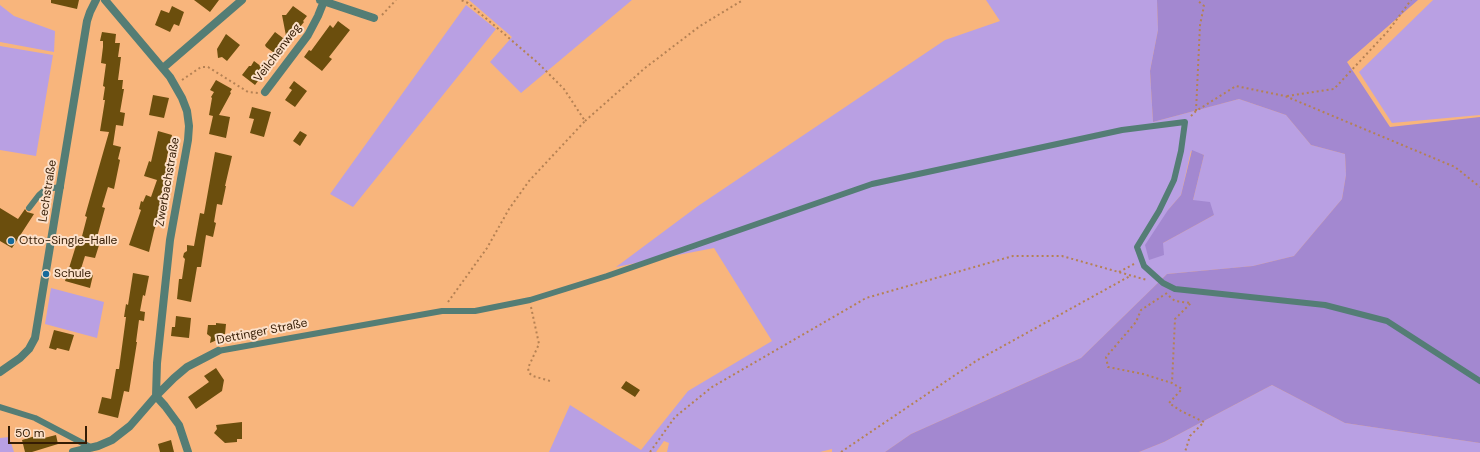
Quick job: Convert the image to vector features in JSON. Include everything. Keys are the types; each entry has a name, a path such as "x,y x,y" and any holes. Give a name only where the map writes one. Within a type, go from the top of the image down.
{"street":[{"name":"Lechstraße","path":"0,372 20,358 29,349 35,338 61,187 87,21 96,0"},
{"name":"Zwerbachstraße","path":"105,0 163,68 175,85 187,111 189,126 185,160 170,240 157,363 156,396"},
{"path":"163,68 242,0"},
{"path":"322,1 374,18"},
{"name":"Veilchenweg","path":"265,92 308,35 318,16 322,1"},
{"name":"Dettinger Straße","path":"73,452 97,449 121,434 130,426 156,396 187,367 218,352"},
{"path":"156,396 166,406 178,426 188,452"}],"lane":[{"name":"Dettinger Straße","path":"218,352 442,311 475,311 530,300 607,276 872,184 1122,130 1185,122 1181,151 1174,180 1159,211 1137,247"},
{"path":"29,208 39,195 46,189 61,187"},
{"path":"1137,247 1144,266 1163,284 1175,289 1325,306 1387,321 1480,381"},
{"path":"0,407 35,418 97,449"}],"path":[{"path":"374,18 384,15 396,0"},
{"path":"461,0 468,3 538,63 564,89 585,121"},
{"path":"442,311 487,248 509,210 529,180 585,121 645,68 694,30 743,0"},
{"path":"1197,0 1204,6 1200,25 1196,110 1236,86 1285,96 1455,167 1480,187"},
{"path":"1285,96 1334,89 1389,30 1411,0"},
{"name":"Veilchenweg","path":"175,85 201,67 208,67 248,92 256,94 265,92"},
{"path":"1119,272 1135,264 1137,247"},
{"path":"650,452 675,417 712,386 866,298 1013,256 1062,256 1163,284"},
{"path":"841,452 976,361 1130,276"},
{"path":"1172,384 1175,319 1190,303 1175,301 1165,294 1141,310 1136,322 1106,357 1108,367 1143,374 1182,389 1169,403 1181,411 1204,422 1190,436 1185,452"},
{"path":"530,300 539,344 528,368 529,373 533,376 550,381"}],"shaded area":[{"path":"469,0 632,0 521,93 490,62 512,37"},
{"path":"986,0 1157,0 1158,30 1150,71 1153,122 1239,99 1286,115 1311,145 1345,154 1346,175 1342,199 1294,256 1253,266 1167,274 1081,358 911,434 885,452 832,452 832,449 820,452 667,452 669,443 664,441 656,452 549,452 570,405 641,450 688,391 772,341 714,248 616,267 698,206 945,40 1000,21","holes":["1191,151 1204,155 1193,200 1214,215 1163,243 1168,210 1181,195"]},
{"path":"1157,0 1418,0 1347,62 1390,127 1480,117 1480,443 1345,423 1272,385 1164,442 1139,452 885,452 911,434 1081,358 1167,274 1253,266 1294,256 1342,199 1346,175 1345,154 1311,145 1286,115 1239,99 1153,122 1150,71 1158,30"},
{"path":"1433,0 1480,0 1480,115 1392,123 1359,72"},
{"path":"0,5 14,16 55,31 54,52 0,42"},
{"path":"466,5 496,29 353,207 330,194"},
{"path":"0,46 53,55 36,156 0,150"},
{"path":"1192,150 1204,155 1193,200 1210,202 1214,215 1163,243 1164,255 1149,260 1145,245 1168,210 1181,195"},
{"path":"51,288 104,302 97,338 45,324"},
{"path":"1272,385 1345,423 1480,443 1480,452 1139,452 1164,442"},
{"path":"9,437 14,452 0,452 0,438"}],"building":[{"path":"51,0 79,0 77,9 51,3"},
{"path":"194,0 219,0 210,12"},
{"path":"172,6 184,12 179,26 174,24 170,32 155,25 161,10 169,13"},
{"path":"293,6 307,16 303,21 304,22 277,55 265,45 275,32 287,41 282,15 286,15"},
{"path":"338,21 350,30 329,57 332,59 322,71 304,57 309,50 311,51 330,25 333,28"},
{"path":"102,32 116,34 115,43 120,43 118,57 121,57 118,80 123,80 122,89 124,89 120,112 125,113 123,126 116,125 113,145 121,147 118,159 120,160 114,189 108,187 102,207 105,208 96,241 100,242 95,258 85,256 80,272 93,275 90,288 65,281 78,239 81,240 87,217 85,216 109,132 100,131 105,100 103,100 105,87 103,86 106,64 101,63 103,41 100,41"},
{"path":"226,34 240,45 227,61 222,57 218,58 217,49"},
{"path":"254,61 266,70 255,85 242,75"},
{"path":"216,80 232,89 219,115 230,117 226,138 209,134 213,116 209,115 211,97 214,92 210,90"},
{"path":"294,81 307,91 295,107 285,100 292,90 289,88"},
{"path":"153,95 169,98 164,118 149,115"},
{"path":"252,107 271,112 264,137 250,133 254,119 249,118"},
{"path":"158,131 172,135 165,166 172,169 162,200 164,201 149,252 129,245 141,210 139,209 141,201 143,202 146,195 151,197 157,180 144,176 149,161 151,162"},
{"path":"300,131 307,135 300,146 293,141"},
{"path":"215,152 232,156 222,205 217,204 214,222 216,223 213,237 206,235 201,267 197,267 191,302 177,299 179,279 182,279 185,259 183,257 184,253 187,251 187,245 194,246 200,213 204,214"},
{"path":"0,208 18,219 25,209 27,212 34,214 12,248 0,241"},
{"path":"133,273 149,276 140,311 145,312 144,321 139,320 129,392 124,391 118,418 98,413 102,397 111,399 116,369 119,369 126,317 124,317 126,304 128,305"},
{"path":"176,316 191,318 189,338 171,336 172,327 175,327"},
{"path":"216,323 226,324 225,334 223,334 223,341 217,340 210,343 211,337 207,334 208,325 216,325"},
{"path":"54,330 74,335 69,351 49,348"},
{"path":"216,368 224,380 222,391 196,409 188,397 209,382 204,376"},
{"path":"626,381 640,390 635,397 621,388"},
{"path":"242,422 242,439 237,439 237,442 225,443 214,433 217,429 216,425"},
{"path":"42,434 44,438 56,435 58,444 32,452 25,452 22,440"},
{"path":"171,440 174,452 160,452 158,444"}],"place":[{"name":"Otto-Single-Halle","path":"11,241"},
{"name":"Schule","path":"46,274"}]}
